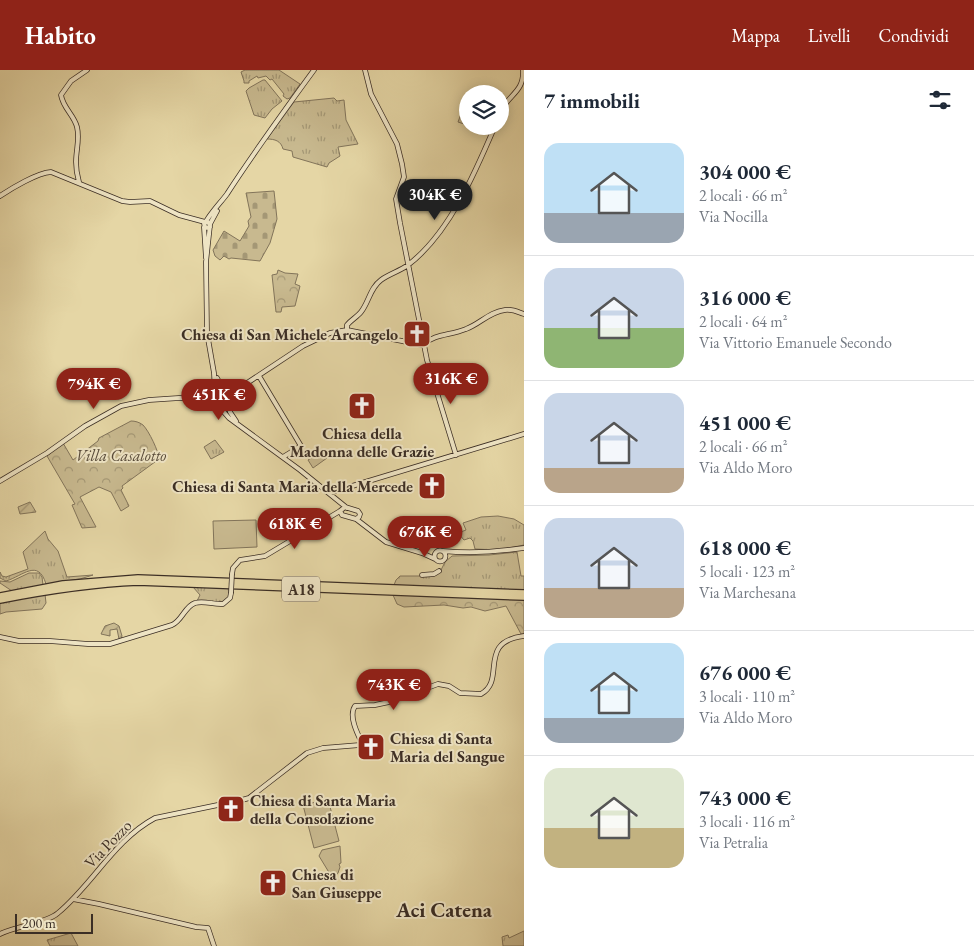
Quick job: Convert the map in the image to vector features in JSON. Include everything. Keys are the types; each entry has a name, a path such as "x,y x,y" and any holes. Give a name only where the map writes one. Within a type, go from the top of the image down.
{"highway":[{"name":"A18","path":"0,596 63,584 138,578 524,593"},
{"name":"A18","path":"0,600 64,588 138,582 524,597"}],"street":[{"path":"78,182 76,162 77,127 63,103 62,95 71,82 87,70"},
{"path":"314,70 262,141 206,224 207,333 216,385 215,403 229,418 283,457 347,508 358,511 369,529"},
{"path":"365,70 371,94 397,144 402,164 404,177 396,197 422,343 456,455"},
{"path":"509,99 522,84 522,70"},
{"path":"0,480 48,453 84,426 121,406 149,400 206,399 222,406 226,404 235,391 303,346 323,335 348,328 362,311 381,280 408,265 423,250 460,202 490,135"},
{"path":"0,196 8,190 47,172 56,172 122,201 153,202 172,212 206,224"},
{"path":"348,328 365,334 422,343 441,334 460,332 492,314 506,310 524,314"},
{"path":"214,372 229,399 230,412 237,423"},
{"path":"259,376 301,446 283,457"},
{"path":"206,399 219,391 235,391"},
{"path":"328,493 524,434"},
{"path":"334,498 340,514 344,516"},
{"path":"327,520 340,510 347,508"},
{"path":"356,519 360,515"},
{"path":"0,637 19,641 110,644 172,625 178,622 192,605 201,602 223,604 228,601 231,593 233,568 240,560 265,556 336,516 356,519 383,541 422,553 440,561 460,553"},
{"path":"422,553 439,550 460,553 522,548"},
{"path":"436,552 434,555 439,571"},
{"path":"422,575 434,574 439,571 444,559 443,552"},
{"name":"Via Pozzo","path":"0,934 54,916 73,899 120,845 149,821 169,814 249,798 307,753 323,748 360,746 359,735 352,712 355,706 389,702 435,685 443,684 460,693 478,694 485,692 490,686 499,647 508,639 523,637"},
{"path":"73,899 196,927 208,928 214,946"}],"green space":[{"path":"245,70 279,70 300,84 290,98 287,99 272,79 270,80 266,76 258,78 257,76 249,81 249,83 244,83 241,72"},
{"path":"263,80 282,101 265,118 254,115 246,91"},
{"path":"334,98 337,101 344,100 346,120 358,144 338,147 340,156 329,163 327,167 293,157 292,151 283,149 281,144 273,139 267,139 294,102"},
{"path":"274,191 277,219 270,243 260,261 229,259 224,256 220,260 215,256 213,250 224,231 240,241 249,226 248,221 251,217 246,193"},
{"path":"278,270 285,273 298,274 295,284 300,286 295,306 282,307 281,312 276,312 272,275 277,274"},
{"name":"Villa Casalotto","path":"131,421 136,421 143,425 156,447 159,459 122,486 121,490 129,506 121,511 111,492 99,487 80,497 96,527 82,528 72,505 75,504 47,456 63,443 73,460 98,441 99,438"},
{"path":"215,440 224,452 211,459 204,447"},
{"path":"322,451 327,458 313,468 308,460"},
{"path":"30,502 36,512 20,514 18,507"},
{"path":"498,516 514,519 524,525 524,545 498,550 475,549 470,538 464,540 458,533 466,530 463,523 481,517"},
{"path":"256,520 257,547 214,549 213,521"},
{"path":"45,531 48,539 58,551 67,577 93,575 46,584 43,576 34,570 6,581 0,578 0,572 2,576 6,577 28,569 23,552"},
{"path":"517,552 521,576 524,576 524,591 394,585 400,576 430,576 440,572 445,562 452,556"},
{"path":"29,573 39,573 42,577 43,585 12,591 0,583 0,581 10,582"},
{"path":"193,587 230,588 229,597 221,603 197,601 200,595"},
{"path":"45,594 46,603 42,609 0,614 0,602"},
{"path":"393,595 524,599 524,634 521,634 506,606 485,611 471,607 463,608 444,605 404,607 397,604"},
{"path":"114,623 119,626 121,639 119,639 117,629 110,630 110,636 101,634 105,626"},
{"path":"328,799 339,841 314,848 303,805"},
{"path":"340,846 341,863 339,864 338,873 333,879 319,856 322,850"},
{"path":"524,931 524,946 503,946 502,937 508,935 509,938"},
{"path":"71,933 78,946 50,946 47,940"}],"place":[{"name":"Chiesa di San Michele Arcangelo","path":"417,334"},
{"name":"Chiesa della Madonna delle Grazie","path":"362,406"},
{"name":"Chiesa di Santa Maria della Mercede","path":"432,486"},
{"name":"Chiesa di Santa Maria del Sangue","path":"371,747"},
{"name":"Chiesa di Santa Maria della Consolazione","path":"231,809"},
{"name":"Chiesa di San Giuseppe","path":"273,883"}],"district":[{"name":"Aci Catena","path":"444,909"}]}
